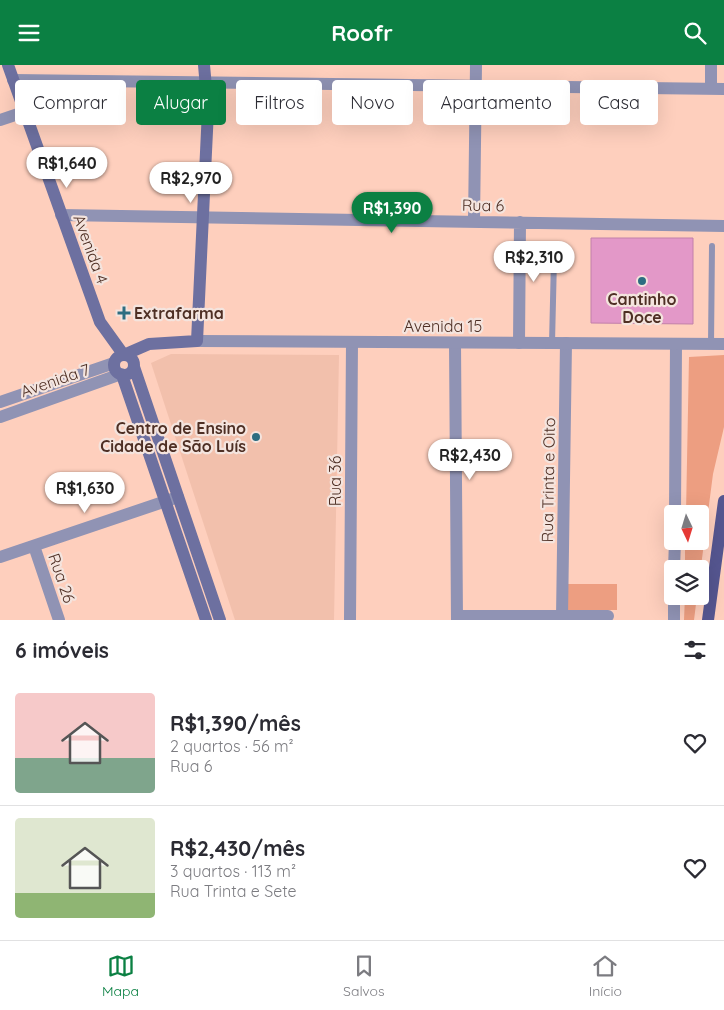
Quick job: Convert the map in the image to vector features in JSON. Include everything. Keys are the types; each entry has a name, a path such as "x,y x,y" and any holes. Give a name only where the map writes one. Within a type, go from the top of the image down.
{"main road":[{"name":"Avenida 4","path":"8,65 15,86"},
{"path":"204,65 206,80"},
{"name":"Avenida 4","path":"29,125 100,322 125,364 178,497 220,620"},
{"path":"197,341 207,125"},
{"name":"Avenida 15","path":"125,364 140,347 161,342 197,341"},
{"name":"Avenida 4","path":"125,364 165,501 206,620"},
{"path":"710,620 713,579 724,502"}],"street":[{"path":"476,65 476,80"},
{"path":"711,65 711,89"},
{"path":"13,80 136,82"},
{"path":"226,83 423,85"},
{"path":"570,87 724,89"},
{"path":"0,120 15,115"},
{"path":"474,221 475,125"},
{"name":"Rua 6","path":"61,215 724,226"},
{"path":"519,343 520,222"},
{"name":"Avenida 15","path":"197,341 724,344"},
{"name":"Rua 36","path":"350,620 352,342"},
{"path":"455,343 457,618 608,616"},
{"name":"Rua Trinta e Oito","path":"562,617 566,343"},
{"path":"675,505 676,344"},
{"name":"Avenida 7","path":"0,402 125,364"},
{"name":"Avenida 7","path":"0,417 125,364"},
{"path":"0,557 178,497"},
{"name":"Rua 26","path":"34,546 60,620"},
{"path":"674,605 674,620"}],"lane":[{"path":"711,344 712,246"},
{"path":"552,343 554,259"}],"shaded area":[{"name":"Centro de Ensino Cidade de São Luís","path":"171,354 339,355 334,620 235,620 151,363"},
{"path":"724,355 724,427 713,474 709,505 686,505 689,357"},
{"path":"685,550 703,550 702,560 685,560"},
{"path":"567,584 617,584 617,610 567,610"},
{"path":"685,605 696,605 694,620 684,620"}],"building":[{"name":"Cantinho Doce","path":"591,238 693,238 693,324 591,323"}],"place":[{"name":"Cantinho Doce","path":"642,281"},
{"name":"Extrafarma","path":"124,313"},
{"name":"Centro de Ensino Cidade de São Luís","path":"256,437"}]}
